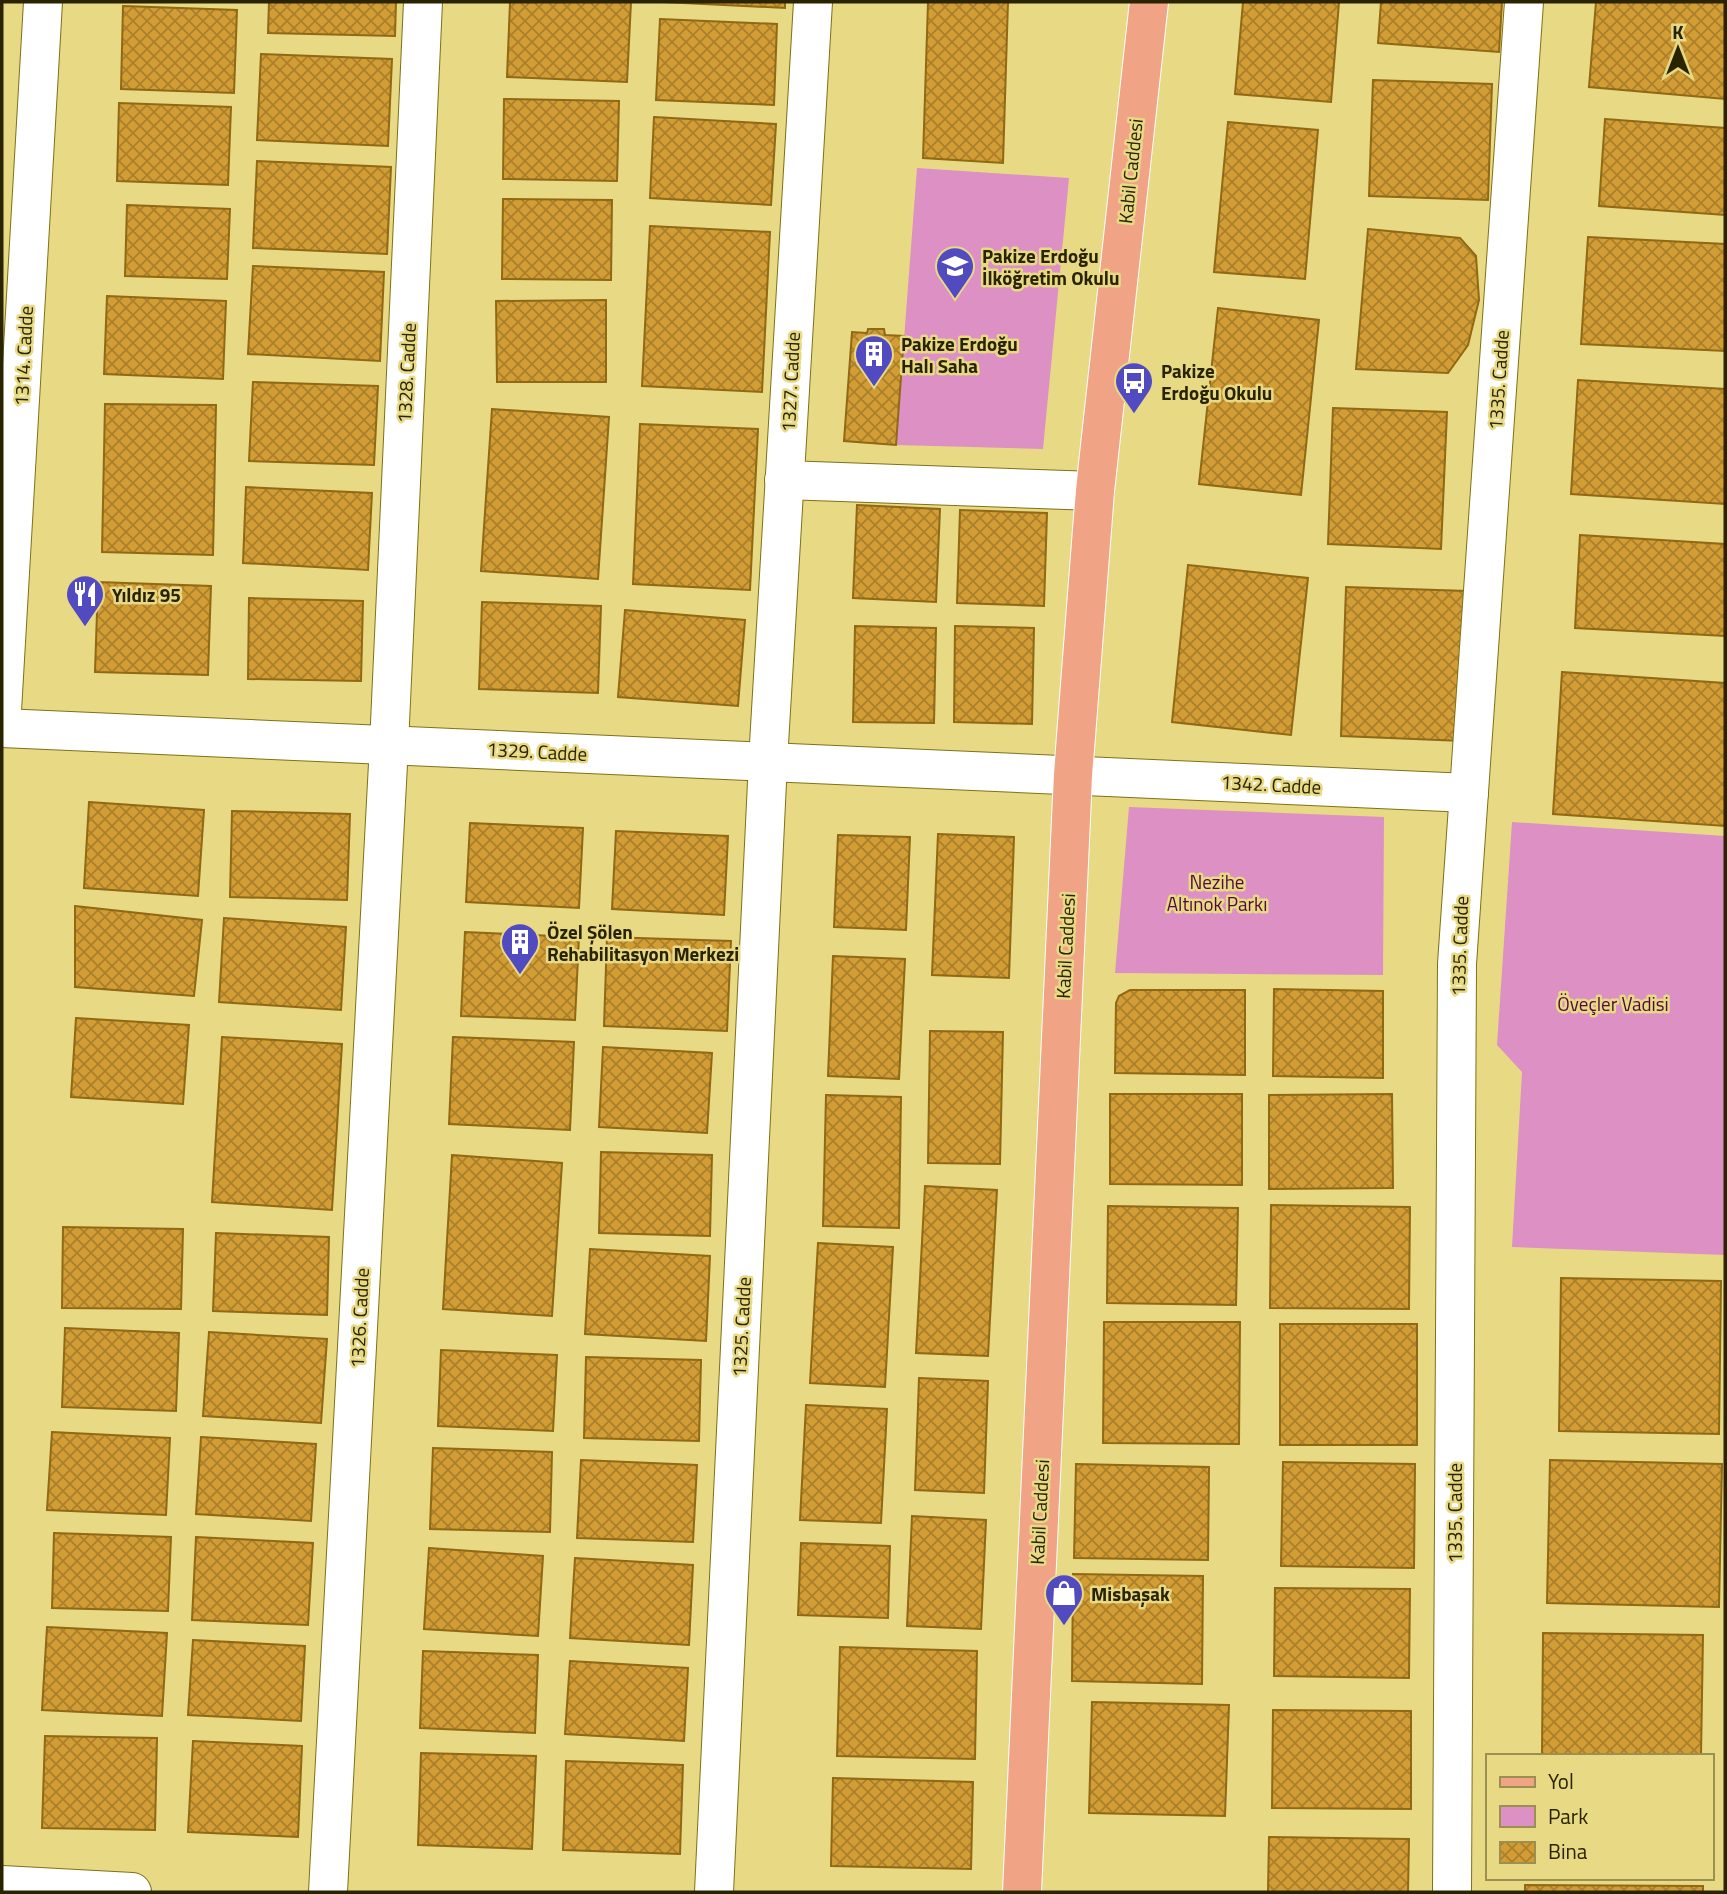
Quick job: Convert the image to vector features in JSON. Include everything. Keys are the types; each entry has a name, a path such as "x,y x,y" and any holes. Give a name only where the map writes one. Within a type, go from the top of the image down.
{"main road":[{"name":"Kabil Caddesi","path":"1022,1892 1073,775 1095,491 1149,2"}],"street":[{"name":"1314. Cadde","path":"2,711 44,2"},
{"name":"1328. Cadde","path":"389,745 423,2"},
{"name":"1327. Cadde","path":"768,761 813,2"},
{"name":"1335. Cadde","path":"1452,1892 1457,964 1524,2"},
{"path":"784,480 1095,491"},
{"name":"1329. Cadde","path":"2,727 1073,775"},
{"name":"1326. Cadde","path":"328,1892 389,745"},
{"name":"1325. Cadde","path":"714,1892 768,761"},
{"name":"1342. Cadde","path":"1073,775 1469,793"},
{"path":"2,1885 132,1892"}],"green space":[{"path":"917,168 1069,178 1043,449 896,445"},
{"name":"Nezihe Altınok Parkı","path":"1129,807 1384,817 1383,975 1115,973"},
{"name":"Öveçler Vadisi","path":"1512,822 1725,836 1725,1255 1512,1247 1522,1072 1497,1045"}],"building":[{"path":"269,2 396,2 395,36 268,33"},
{"path":"510,2 631,2 627,82 507,77"},
{"path":"663,2 785,2 785,8"},
{"path":"928,2 1008,2 1003,163 923,158"},
{"path":"1243,2 1339,2 1331,102 1235,94"},
{"path":"1381,2 1502,2 1499,52 1378,43"},
{"path":"1596,2 1725,2 1725,99 1589,87"},
{"path":"123,6 237,10 234,93 121,89"},
{"path":"660,19 777,24 774,105 656,100"},
{"path":"261,54 392,59 388,146 257,140"},
{"path":"1373,80 1492,84 1488,200 1369,196"},
{"path":"504,99 619,101 617,181 503,179"},
{"path":"119,103 231,107 228,185 117,181"},
{"path":"654,117 776,124 771,205 650,198"},
{"path":"1605,119 1725,128 1725,215 1599,206"},
{"path":"1228,122 1318,130 1305,279 1214,272"},
{"path":"257,161 391,167 387,254 253,248"},
{"path":"503,199 612,200 611,280 502,279"},
{"path":"127,205 230,209 227,279 125,276"},
{"path":"650,226 770,232 762,392 642,386"},
{"path":"1368,229 1460,238 1476,256 1479,300 1468,345 1448,373 1356,369"},
{"path":"1588,237 1725,244 1725,351 1581,344"},
{"path":"253,266 384,272 380,361 248,354"},
{"path":"107,296 226,301 223,379 104,374"},
{"path":"606,300 606,382 497,382 496,301"},
{"path":"1218,308 1319,320 1301,495 1199,484"},
{"name":"Pakize Erdoğu Halı Saha","path":"868,329 884,329 885,335 904,336 896,445 844,441 852,332 867,333"},
{"path":"1578,380 1725,389 1725,504 1571,494"},
{"path":"253,382 378,386 374,465 249,461"},
{"path":"105,404 216,405 213,555 102,552"},
{"path":"1333,408 1447,412 1441,549 1328,544"},
{"path":"492,409 609,417 598,579 481,571"},
{"path":"640,424 758,429 750,590 633,584"},
{"path":"246,487 372,493 368,570 243,563"},
{"path":"857,505 940,509 936,602 853,598"},
{"path":"960,510 1047,513 1044,606 957,603"},
{"path":"1580,535 1725,544 1725,636 1575,628"},
{"path":"1188,565 1308,578 1291,735 1172,722"},
{"path":"98,582 211,586 208,675 95,672"},
{"path":"1346,587 1467,591 1462,741 1341,736"},
{"path":"249,598 363,601 361,681 248,679"},
{"path":"482,602 601,606 598,693 479,689"},
{"path":"625,610 745,620 738,706 618,697"},
{"path":"855,626 936,628 934,723 853,722"},
{"path":"955,626 1034,628 1032,724 954,722"},
{"path":"1562,672 1725,683 1725,826 1553,814"},
{"path":"89,802 204,810 198,896 84,888"},
{"path":"232,811 350,814 347,900 230,897"},
{"path":"470,823 583,828 579,908 466,902"},
{"path":"616,831 728,836 724,915 612,909"},
{"path":"938,834 1014,837 1009,978 932,975"},
{"path":"838,835 910,837 906,930 834,927"},
{"path":"75,906 202,920 194,996 75,987"},
{"path":"224,918 346,927 341,1010 219,1002"},
{"name":"Özel Şölen Rehabilitasyon Merkezi","path":"465,932 579,937 575,1020 461,1016"},
{"path":"607,937 731,941 727,1031 604,1026"},
{"path":"833,956 905,959 899,1079 828,1076"},
{"path":"1274,989 1383,991 1383,1078 1273,1076"},
{"path":"1130,990 1245,990 1245,1075 1115,1073 1116,1003 1119,996"},
{"path":"76,1018 189,1025 183,1104 71,1097"},
{"path":"930,1031 1003,1032 1000,1164 928,1163"},
{"path":"222,1037 342,1044 332,1210 212,1202"},
{"path":"453,1037 574,1042 570,1130 449,1124"},
{"path":"603,1047 712,1053 707,1133 599,1127"},
{"path":"1110,1094 1242,1094 1242,1185 1110,1184"},
{"path":"1392,1094 1393,1188 1269,1189 1269,1095"},
{"path":"826,1095 901,1097 899,1228 823,1226"},
{"path":"601,1152 712,1155 710,1236 599,1233"},
{"path":"452,1155 562,1163 552,1316 443,1309"},
{"path":"925,1186 997,1190 988,1356 916,1353"},
{"path":"1271,1205 1410,1207 1409,1309 1270,1308"},
{"path":"1108,1206 1238,1208 1236,1305 1107,1303"},
{"path":"63,1227 183,1229 181,1309 62,1308"},
{"path":"216,1233 329,1237 327,1315 213,1311"},
{"path":"818,1243 893,1247 885,1387 810,1383"},
{"path":"590,1249 710,1256 706,1341 585,1334"},
{"path":"1561,1278 1721,1281 1719,1434 1559,1431"},
{"path":"1104,1322 1240,1322 1239,1444 1103,1443"},
{"path":"1280,1324 1417,1324 1417,1445 1280,1445"},
{"path":"65,1328 179,1333 176,1411 62,1407"},
{"path":"209,1332 327,1339 321,1423 203,1416"},
{"path":"441,1350 557,1355 553,1431 438,1426"},
{"path":"586,1357 701,1360 699,1441 584,1438"},
{"path":"919,1378 988,1381 984,1493 915,1490"},
{"path":"806,1405 887,1409 881,1523 800,1520"},
{"path":"52,1432 170,1438 166,1515 47,1510"},
{"path":"201,1437 316,1444 311,1521 196,1514"},
{"path":"433,1448 552,1452 550,1532 430,1529"},
{"path":"581,1460 697,1465 693,1542 577,1538"},
{"path":"1550,1460 1722,1464 1719,1607 1547,1603"},
{"path":"1283,1462 1415,1464 1414,1568 1281,1566"},
{"path":"1076,1464 1209,1467 1208,1560 1074,1558"},
{"path":"912,1516 986,1520 981,1629 907,1626"},
{"path":"54,1533 171,1537 168,1611 52,1608"},
{"path":"196,1537 313,1543 308,1625 192,1620"},
{"path":"801,1543 890,1546 888,1618 798,1615"},
{"path":"429,1548 543,1556 538,1636 424,1629"},
{"path":"575,1558 693,1565 689,1645 570,1638"},
{"path":"1073,1574 1203,1576 1202,1684 1072,1681"},
{"path":"1275,1588 1410,1589 1409,1678 1274,1676"},
{"path":"47,1627 167,1633 162,1716 42,1710"},
{"path":"1543,1633 1703,1635 1701,1754 1542,1754"},
{"path":"193,1640 305,1646 301,1721 188,1715"},
{"path":"840,1647 977,1651 975,1759 837,1756"},
{"path":"423,1651 538,1655 535,1733 420,1728"},
{"path":"570,1661 688,1668 684,1741 565,1734"},
{"path":"1092,1702 1229,1705 1225,1816 1089,1813"},
{"path":"1273,1710 1411,1711 1411,1809 1272,1808"},
{"path":"45,1736 157,1738 155,1830 42,1828"},
{"path":"193,1741 302,1746 298,1837 188,1832"},
{"path":"421,1753 536,1756 532,1849 418,1845"},
{"path":"566,1761 683,1765 680,1854 563,1850"},
{"path":"833,1778 973,1782 971,1869 831,1866"},
{"path":"1269,1837 1409,1839 1408,1892 1268,1892"},
{"path":"1525,1885 1703,1886 1703,1892 1525,1892"}],"place":[{"name":"Pakize Erdoğu İlköğretim Okulu","path":"955,300"},
{"name":"Pakize Erdoğu Halı Saha","path":"874,388"},
{"name":"Pakize Erdoğu Okulu","path":"1134,415"},
{"name":"Yıldız 95","path":"85,628"},
{"name":"Özel Şölen Rehabilitasyon Merkezi","path":"520,976"},
{"name":"Misbaşak","path":"1064,1627"}]}
